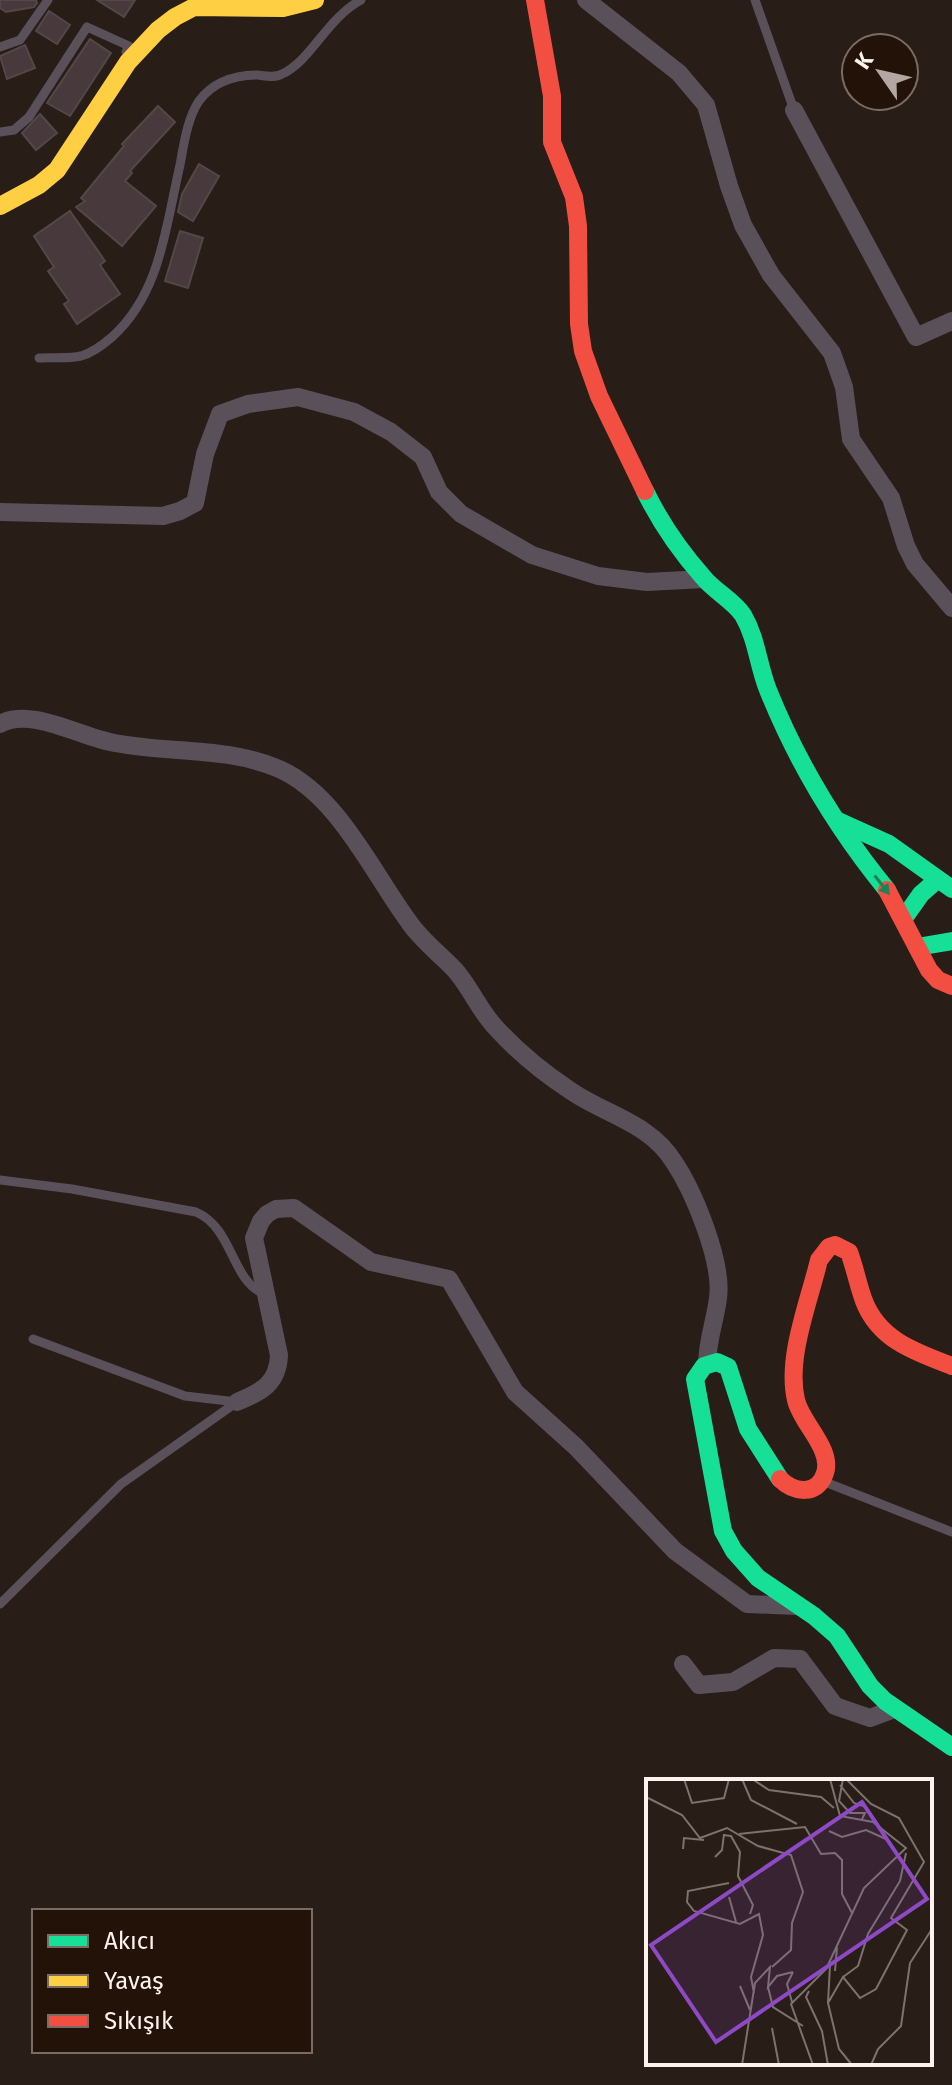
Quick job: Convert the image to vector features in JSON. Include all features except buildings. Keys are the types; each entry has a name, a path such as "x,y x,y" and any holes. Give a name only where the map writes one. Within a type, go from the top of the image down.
{"street":[{"path":"0,206 56,173 113,81 146,42 180,15 197,6 213,3 266,9 289,8 315,0"},
{"path":"535,0 552,96 552,142 574,197 578,226 579,324 590,375 658,517 704,579 741,612 756,641 767,688 786,731 838,821 859,856 893,898 929,970 938,980 952,986"},
{"path":"586,0 679,73 706,105 729,186 748,234 771,275 832,353 844,387 851,439 891,498 915,564 952,608"},
{"path":"794,110 916,337 952,321"},
{"path":"0,512 163,516 180,511 195,503 205,454 220,414 248,404 298,397 354,412 391,432 423,457 439,492 461,514 532,555 598,576 647,582 704,579"},
{"path":"0,724 30,718 111,743 233,756 278,768 313,792 335,813 411,926 457,972 495,1028 573,1093 641,1128 673,1159 701,1214 715,1264 719,1296 708,1338 707,1363"},
{"path":"838,821 889,844 945,884"},
{"path":"904,918 921,894 945,884"},
{"path":"917,947 952,941"},
{"path":"237,1402 268,1386 278,1367 279,1355 254,1238 267,1214 286,1207 294,1208 371,1262 449,1279 515,1392 576,1447 675,1551 747,1604 797,1606"},
{"path":"952,1366 904,1347 879,1327 870,1316 849,1252 840,1245 829,1247 819,1260 792,1371 796,1403 826,1459 822,1480 813,1488 802,1491 789,1488 780,1479 748,1429 728,1367 721,1362 707,1363 699,1369 695,1379 723,1531 741,1564 757,1579 833,1631 863,1677 894,1709 952,1747"},
{"path":"683,1664 699,1685 733,1682 774,1658 800,1659 835,1706 870,1718 894,1709"}],"lane":[{"path":"0,47 20,40 48,0"},
{"path":"39,358 82,356 95,350 122,327 144,299 158,265 188,129 200,100 219,84 232,78 279,76 290,69 336,18 361,0"},
{"path":"755,0 794,110"},
{"path":"0,132 14,130 29,117 87,27 129,46 113,81"},
{"path":"0,1180 72,1189 196,1212 220,1230 246,1281 266,1294"},
{"path":"33,1339 185,1396 237,1402"},
{"path":"0,1604 121,1484 237,1402"},
{"path":"822,1480 952,1532"}],"traffic: fast":[{"path":"645,491 686,557 707,582 743,615 768,690 805,769 835,819 887,890"},
{"path":"838,821 889,844 952,889"},
{"path":"904,918 921,894 937,880"},
{"path":"917,947 952,941"},
{"path":"780,1479 748,1429 728,1367 717,1362 704,1366 695,1379 723,1531 734,1551 758,1578 814,1616 837,1636 870,1686 885,1701 952,1747"}],"traffic: slow":[{"path":"0,206 39,185 57,170 128,62 175,17 194,7 283,8 315,0"}],"traffic: jam":[{"path":"535,0 552,96 552,142 574,197 578,226 579,324 583,351 599,396 645,491"},
{"path":"887,890 929,970 938,980 952,986"},
{"path":"780,1479 792,1487 805,1490 817,1486 825,1473 825,1455 796,1400 794,1366 800,1330 819,1260 829,1247 835,1245 849,1252 864,1301 879,1326 912,1350 952,1366"}]}
